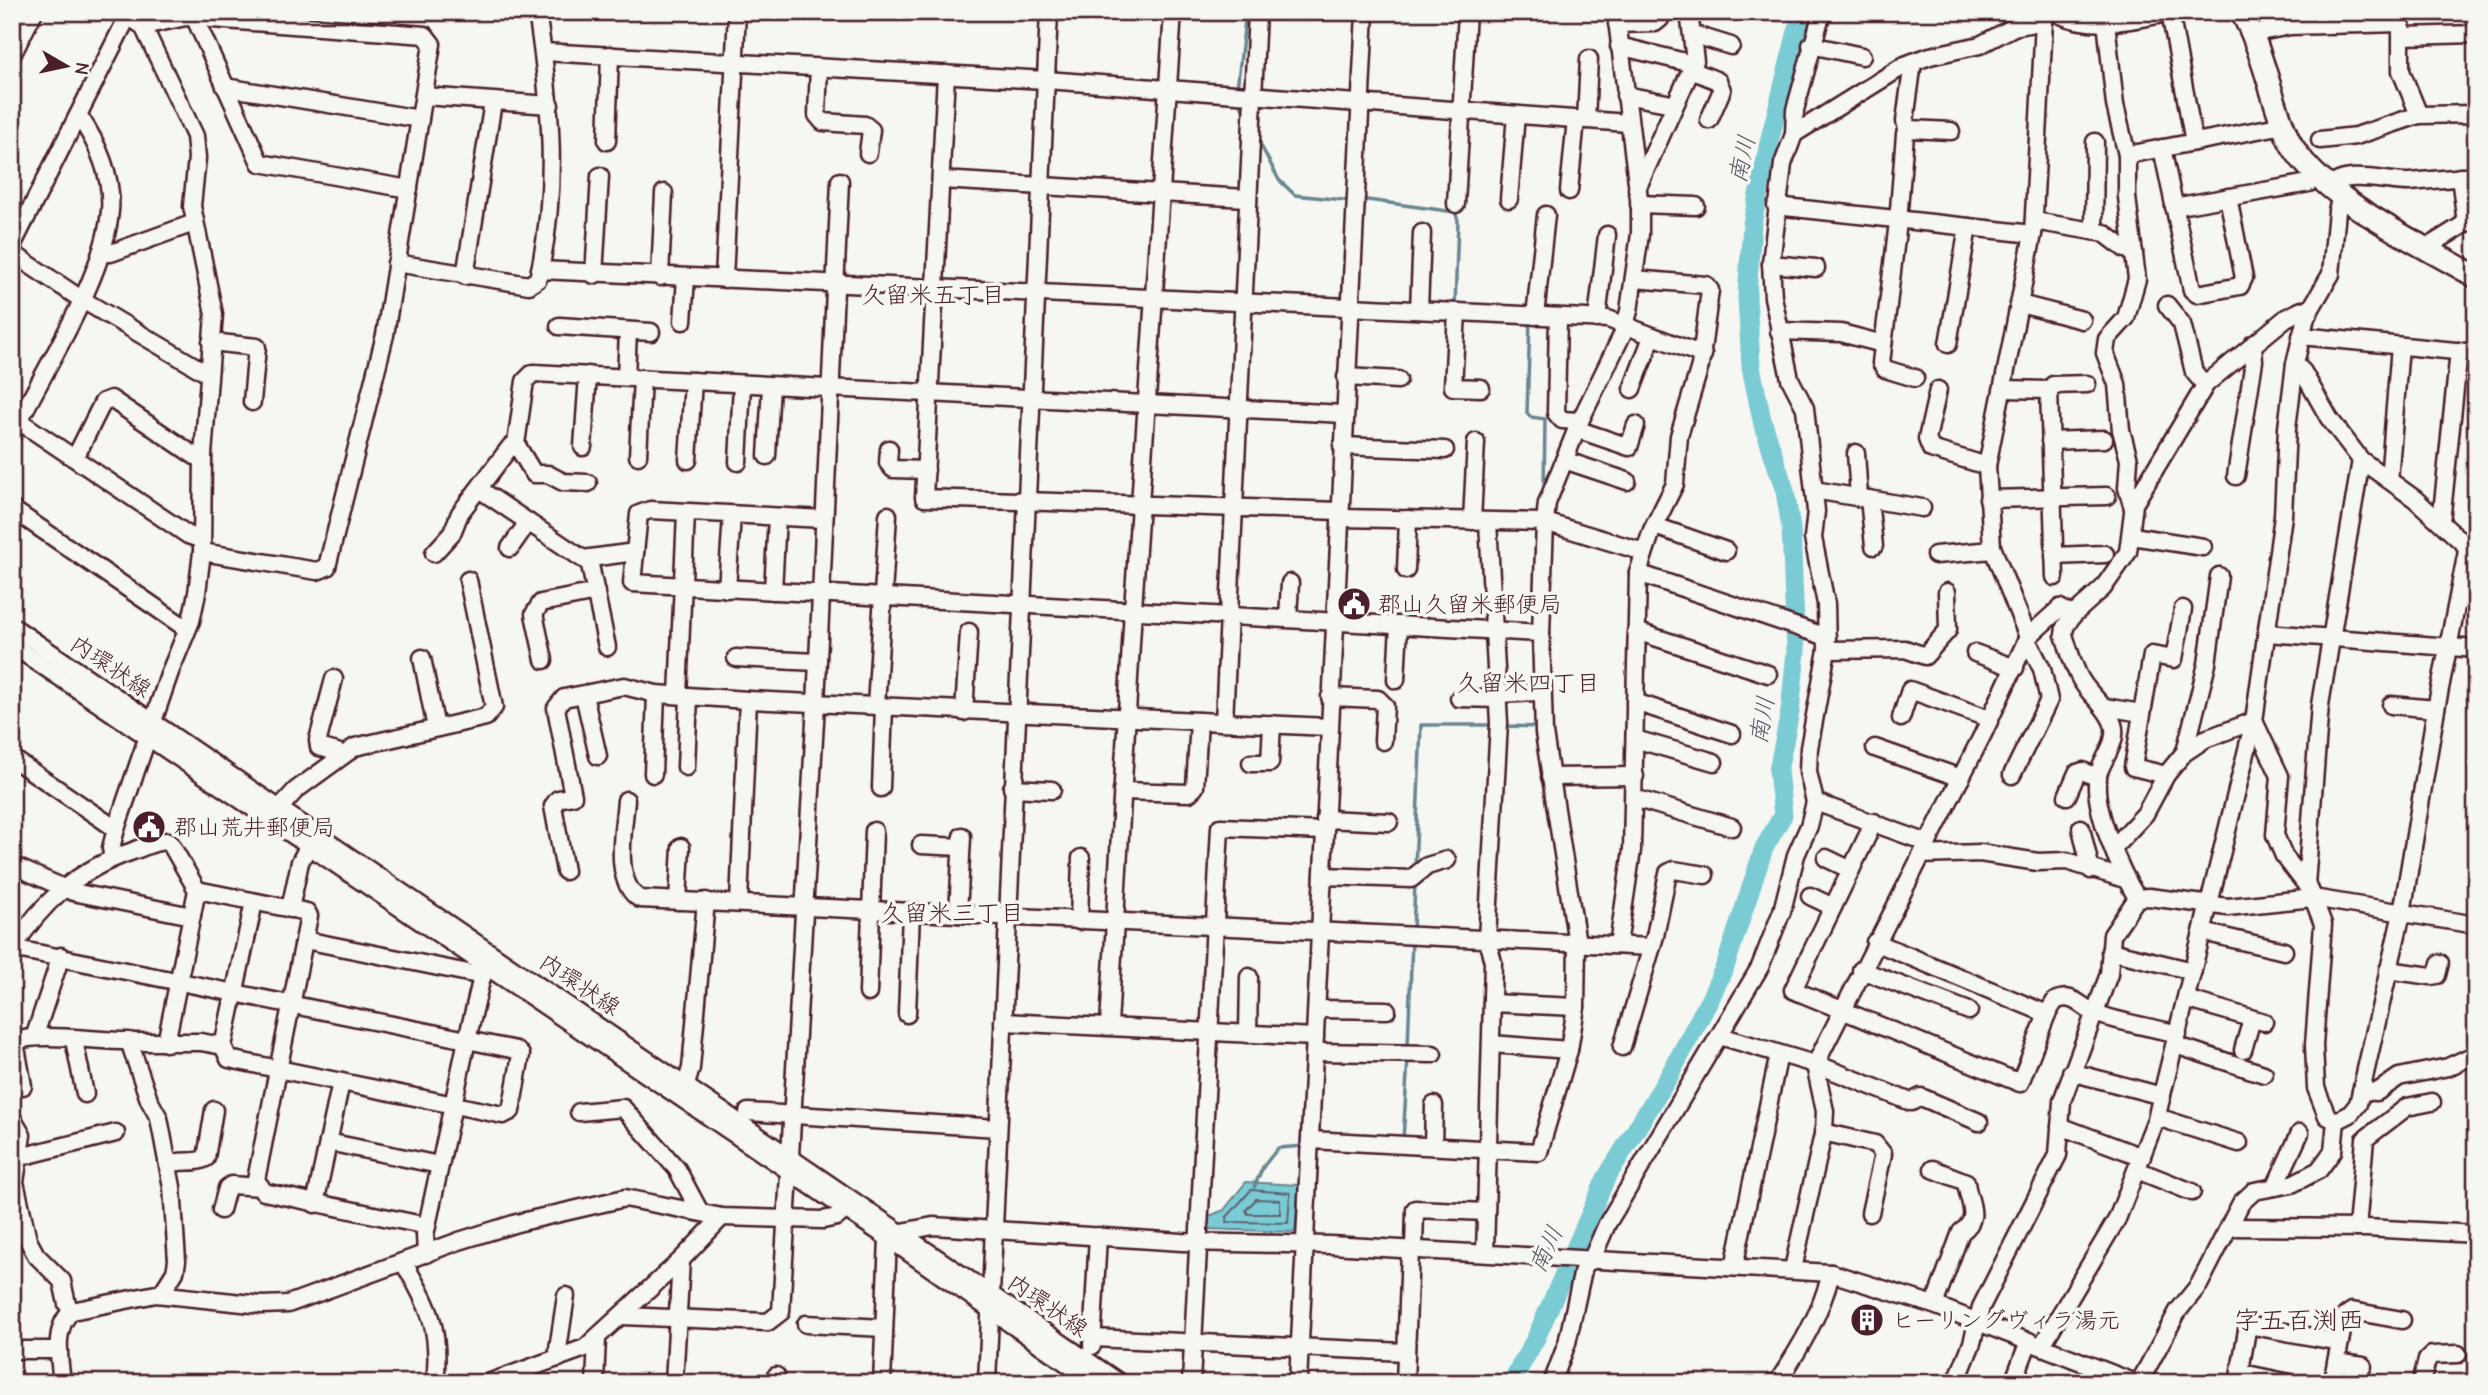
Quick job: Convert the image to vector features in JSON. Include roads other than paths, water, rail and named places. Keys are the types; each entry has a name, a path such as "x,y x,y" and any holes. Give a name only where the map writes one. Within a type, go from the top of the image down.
{"main road":[{"path":"2241,12 2284,125 2302,162 2330,187 2476,277"},
{"path":"2050,15 2076,19 2148,13"}],"street":[{"path":"12,55 34,12"},
{"path":"396,263 531,285 538,279 552,198 550,105 537,12"},
{"path":"724,279 737,12"},
{"path":"987,1383 1015,714 1049,12"},
{"path":"1109,1025 1133,609 1156,299 1173,12"},
{"path":"1224,722 1236,407 1257,12"},
{"path":"1298,1383 1365,12"},
{"path":"1456,204 1463,112 1466,12"},
{"path":"1310,1140 1540,1151 1569,1050 1576,1007 1577,943 1544,733 1541,633 1545,522 1547,503 1578,425 1625,325 1634,279 1638,196 1616,18 1655,23 1660,19 1659,12"},
{"path":"1638,196 1688,66 1695,61 1689,12"},
{"path":"1552,1383 1567,1343 1588,1261 1607,1224 1760,967 1773,936 1815,802 1808,772 1809,748 1827,643 1826,604 1814,538 1814,490 1805,408 1790,379 1779,331 1771,264 1784,157 1794,134 1795,110 1822,12"},
{"path":"2170,12 2194,142"},
{"path":"12,246 129,14 143,26 195,136 194,223 213,303 203,458 202,546 197,593 187,629 116,829 111,848 113,858"},
{"path":"1794,134 1913,62 1980,45 2014,27 2050,15 2033,228 1987,466 1993,550 2027,640 2042,669 2049,701 2012,775"},
{"path":"79,116 95,140 107,174 110,209 101,253 81,299 15,428 75,458 202,546 317,571 327,567 382,346 432,44 425,35 329,20 197,16 143,26"},
{"path":"197,16 255,156 263,165 409,189"},
{"path":"2105,17 2115,105 2127,155 2127,197 2137,283 2126,318 2107,339 2105,353 2117,384 2121,430 2129,460 2127,488 2133,508 2132,536 2128,552 2103,588 2073,615 2065,627 2064,635 2081,681 2104,707 2114,732 2098,778 2101,811 2125,879 2137,898"},
{"path":"2401,24 2401,71 2418,115"},
{"path":"2250,34 2290,26 2401,24 2476,34"},
{"path":"1692,34 1731,46"},
{"path":"1811,45 1862,56"},
{"path":"1619,46 1688,66 1718,80 1722,90 1710,120"},
{"path":"543,52 1046,80 1628,123"},
{"path":"607,141 610,55"},
{"path":"1569,191 1589,59"},
{"path":"1913,62 1881,363 1885,369 1915,378"},
{"path":"819,67 817,115 823,122 865,125 870,130 869,153"},
{"path":"947,74 924,498 1340,514 1408,520 1545,522 1644,552"},
{"path":"225,87 420,119"},
{"path":"1625,94 1667,103"},
{"path":"424,96 550,105"},
{"path":"465,276 493,102"},
{"path":"2320,140 2356,136 2418,115 2476,114"},
{"path":"1509,199 1516,115"},
{"path":"2127,155 2284,125"},
{"path":"1907,130 1951,131"},
{"path":"2094,231 2095,142"},
{"path":"2162,148 2192,290 2197,295 2240,286 2244,278 2228,197"},
{"path":"594,275 600,176"},
{"path":"2012,1383 2104,1243 2157,1117 2254,722 2283,516 2287,428 2295,364 2310,310 2329,281 2330,187 2337,181 2364,178 2402,182 2468,177 2466,223 2426,247"},
{"path":"941,180 1246,198"},
{"path":"622,1316 773,1321 781,1312 816,704 840,181"},
{"path":"2174,206 2309,183 2330,187"},
{"path":"660,277 664,193"},
{"path":"1638,196 1696,206"},
{"path":"1776,206 1968,227 2094,231 2104,233 2125,249 2134,252"},
{"path":"1535,316 1546,215"},
{"path":"101,253 111,253 194,223"},
{"path":"1948,344 1968,227"},
{"path":"1419,310 1422,233"},
{"path":"1597,318 1607,234"},
{"path":"12,254 81,299 208,373"},
{"path":"1771,264 1816,268"},
{"path":"540,270 594,275 1597,318 1614,320 1703,355"},
{"path":"683,321 686,278"},
{"path":"1618,945 1632,850 1638,573 1644,552 1675,484 1679,436 1703,355 1709,286 1634,279"},
{"path":"2020,304 2082,320"},
{"path":"2167,305 2182,324 2194,372 2205,385"},
{"path":"2133,508 2183,417 2205,385 2286,317 2302,310 2310,310"},
{"path":"1457,312 1453,387 1481,388"},
{"path":"1558,317 1556,413 1562,420 1629,447 1636,425"},
{"path":"559,327 651,332"},
{"path":"628,331 634,378 638,456"},
{"path":"1779,331 1841,333 1883,344"},
{"path":"2301,336 2476,353"},
{"path":"1632,389 1652,337"},
{"path":"211,342 257,347 253,402"},
{"path":"2236,476 2254,361 2253,344"},
{"path":"2389,480 2400,346"},
{"path":"2441,522 2459,351"},
{"path":"2295,364 2304,372 2329,418 2361,460 2473,547 2448,647 2402,913 2358,1104 2350,1114 2336,1121"},
{"path":"588,483 563,482 548,474 534,474 516,444 526,381 533,373 1344,414"},
{"path":"583,447 588,375"},
{"path":"1346,377 1398,380"},
{"path":"688,460 693,381"},
{"path":"738,462 742,384"},
{"path":"2055,577 2049,390 2053,385 2087,384"},
{"path":"767,456 771,386"},
{"path":"2003,389 2049,390"},
{"path":"1938,390 1927,439 1931,449 1987,466"},
{"path":"75,458 103,402 111,399 195,456 203,458"},
{"path":"2050,441 2104,439"},
{"path":"1476,442 1480,522 1494,631 1497,696 1487,939 1493,962 1485,1254"},
{"path":"434,553 452,533 460,513 510,447 516,444"},
{"path":"1342,446 1445,450"},
{"path":"889,449 888,463 894,469 926,470"},
{"path":"1856,453 1874,546"},
{"path":"1564,460 1627,481"},
{"path":"2310,891 2316,738 2361,460"},
{"path":"479,489 589,560 635,552"},
{"path":"1814,490 1922,508"},
{"path":"1988,499 2107,496"},
{"path":"12,509 187,629"},
{"path":"824,519 650,510 639,514 632,583 1541,633"},
{"path":"686,513 681,580 686,767"},
{"path":"727,589 732,515"},
{"path":"881,788 880,706 888,515"},
{"path":"773,591 777,517"},
{"path":"1406,570 1408,520"},
{"path":"510,548 527,522"},
{"path":"1655,526 1726,551"},
{"path":"2132,536 2203,547"},
{"path":"1935,555 1993,550"},
{"path":"2054,556 2105,554"},
{"path":"589,560 607,647"},
{"path":"1638,573 1759,614 1827,643 1905,649 1925,656 1948,630 1947,592"},
{"path":"2185,752 2207,664 2220,576"},
{"path":"275,813 296,790 362,744 486,717 494,707 468,579"},
{"path":"1288,618 1290,583"},
{"path":"544,660 534,614 541,603 596,592"},
{"path":"1793,1269 1823,1132 1825,1111 1815,1065 1840,1010 1961,778 2027,640 2060,608 2073,615"},
{"path":"2166,775 2133,767 2152,654 2174,659 2183,609"},
{"path":"1396,680 1399,625"},
{"name":"内環状線","path":"12,626 151,729 686,1085 846,1209 895,1235 989,1309 1092,1382"},
{"path":"1636,631 1768,674"},
{"path":"964,712 969,632"},
{"path":"2267,633 2476,649"},
{"name":"内環状線","path":"12,645 151,729"},
{"path":"1975,653 2015,667"},
{"path":"422,658 436,728"},
{"path":"736,658 817,663"},
{"path":"334,679 319,747 337,752 341,757"},
{"path":"565,871 553,806 558,799 573,796 556,708 564,698 624,686 656,694 816,704 1329,727"},
{"path":"1901,718 1910,690 1990,719"},
{"path":"1459,698 1537,692"},
{"path":"653,774 656,694"},
{"path":"584,695 598,756"},
{"path":"1330,697 1378,699 1385,706 1383,741"},
{"path":"738,902 748,700"},
{"path":"1635,702 1732,734"},
{"path":"2391,705 2436,709"},
{"path":"2104,707 2142,713"},
{"path":"1122,791 1189,793 1195,787 1199,721"},
{"path":"2114,846 2145,814 2166,775 2185,752 2206,739 2254,722"},
{"path":"2254,722 2280,776 2275,835 2284,856 2310,891 2324,933 2315,1045 2316,1088 2327,1116 2336,1121"},
{"path":"1251,763 1270,763 1272,724"},
{"path":"1635,738 1714,762"},
{"path":"1875,748 1961,778"},
{"path":"12,758 116,829"},
{"path":"2067,796 2077,773 2083,771 2098,778"},
{"path":"1550,776 1635,776"},
{"path":"1012,788 1052,790"},
{"path":"1634,798 1732,827"},
{"path":"626,800 622,865 630,891 640,899 1652,947"},
{"path":"1815,802 1874,822 1924,849 1980,853 2038,862 2064,861 2125,879"},
{"name":"内環状線","path":"275,813 309,845 484,970 790,1164 895,1235 989,1292 1120,1383"},
{"path":"1191,1383 1220,827 1389,822"},
{"path":"1874,822 1793,989 2020,1083 2047,1014 2060,999 2078,1001 2094,1013 2176,1039 2264,1074"},
{"path":"2081,828 2091,870"},
{"path":"868,993 873,831"},
{"path":"166,1043 179,981 197,890 169,841 113,858 64,888 29,925 13,949 61,956 179,981 234,993 516,1050 521,1055 511,1111 503,1115 229,1059 223,1046 234,993 254,902"},
{"path":"921,845 962,841 958,915"},
{"path":"290,909 302,857 309,845"},
{"path":"678,901 681,847"},
{"path":"1079,921 1081,858"},
{"path":"1826,858 1851,870"},
{"path":"1323,876 1413,878 1427,866 1447,860"},
{"path":"12,866 73,892 192,916"},
{"path":"1622,1047 1652,947 1668,873 1674,870 1705,875"},
{"path":"197,890 307,912 305,940 293,1005 257,1180 264,1192 427,1226"},
{"path":"2137,898 2149,897 2209,906 2310,891 2402,913 2476,925"},
{"path":"1811,895 1833,907"},
{"path":"1956,1383 1972,1343 1977,1321 2058,1155 2062,1101 2109,974 2112,935 2137,898"},
{"path":"686,1085 691,1068 706,901"},
{"path":"907,1014 911,912"},
{"path":"2203,932 2284,951"},
{"path":"305,940 484,970 439,1165 427,1226 426,1254"},
{"path":"1875,942 2047,1014"},
{"path":"2110,951 2193,971"},
{"path":"34,1035 61,956"},
{"path":"2388,970 2431,976 2437,975 2440,962"},
{"path":"1861,970 1969,1011"},
{"path":"1248,1034 1249,977"},
{"path":"2186,999 2258,1021 2243,1050"},
{"path":"1492,1003 1576,1007"},
{"path":"1317,1009 1387,1010"},
{"path":"1003,1021 1210,1031 1315,1045 1433,1054"},
{"path":"23,1086 13,1043 34,1035 74,1040 201,1042 223,1046"},
{"path":"1720,1036 1815,1065 1911,1102 1922,1097 1979,1122"},
{"path":"74,1040 85,1094"},
{"path":"130,1042 149,1100 159,1118 169,1165 177,1261 175,1272 161,1294"},
{"path":"1491,1044 1569,1050"},
{"path":"1734,1267 1779,1054"},
{"path":"2361,1091 2378,1092 2399,1077 2448,1067 2476,1054"},
{"path":"2071,1072 2162,1096"},
{"path":"315,1204 341,1082"},
{"path":"2357,1228 2365,1139 2407,1107 2432,1102"},
{"path":"1433,1146 1434,1105"},
{"path":"579,1112 623,1108 677,1169 700,1212"},
{"path":"169,1165 182,1160 199,1163 206,1158 214,1110"},
{"path":"748,1112 998,1128"},
{"path":"2157,1117 2239,1143"},
{"path":"12,1118 22,1132 16,1188 29,1245 62,1281 68,1309 72,1311"},
{"path":"882,1383 884,1328 895,1235 933,1226 1831,1273 1934,1305 2137,1383 2178,1311 2199,1285 2228,1227 2249,1194 2306,1179 2324,1165 2336,1142 2336,1121"},
{"path":"2060,1126 2192,1192"},
{"path":"1823,1132 1875,1144 1882,1154 1870,1213"},
{"path":"20,1157 116,1133"},
{"path":"2276,1187 2300,1133"},
{"path":"328,1142 439,1165"},
{"path":"1933,1170 1966,1182 1974,1215 1970,1225 1961,1231 1934,1305"},
{"path":"221,1210 227,1188 231,1185 261,1187"},
{"path":"62,1383 59,1350 62,1322 72,1311 161,1294 262,1305 288,1304 517,1223 625,1198 722,1217 832,1219 846,1209"},
{"path":"1405,1383 1415,1209 1486,1212"},
{"path":"488,1383 585,1348 681,1260 722,1217"},
{"path":"2228,1227 2357,1228 2476,1234"},
{"path":"1091,1363 1098,1236"},
{"path":"674,1383 681,1260"},
{"path":"403,1262 425,1299 435,1326 438,1358 435,1383"},
{"path":"1777,1383 1801,1347 1826,1293 1831,1273"},
{"path":"559,1358 566,1296"},
{"path":"2332,1383 2345,1317 2352,1311 2402,1320"},
{"path":"806,1324 884,1328"},
{"path":"2238,1380 2247,1330 2253,1326 2340,1342"},
{"path":"595,1383 597,1338"},
{"path":"1093,1338 1194,1345 1405,1352"},
{"path":"12,1350 59,1350"},
{"path":"2421,1383 2427,1360 2432,1355 2458,1354"},
{"path":"2336,1362 2363,1366"},
{"path":"2092,1383 2103,1369"},
{"path":"2238,1380 2247,1374 2290,1383"}],"water":[{"path":"1246,1182 1299,1185 1295,1232 1206,1229 1207,1217 1224,1210"}],"waterway":[{"path":"1237,89 1246,12"},
{"name":"南川","path":"1511,1383 1536,1338 1606,1178 1669,1076 1710,999 1726,964 1764,848 1783,815 1778,771 1790,712 1796,651 1791,528 1785,491 1762,420 1751,367 1747,297 1752,224 1771,134 1802,12"},
{"path":"1238,100 1246,115"},
{"path":"1257,138 1279,180 1295,195 1353,201"},
{"path":"1360,199 1455,212 1458,220 1455,307"},
{"path":"1530,320 1527,413 1531,417 1545,419 1544,491"},
{"path":"1415,869 1421,725 1493,725"},
{"path":"1504,726 1539,727"},
{"path":"1413,932 1415,883"},
{"path":"1408,1047 1412,939"},
{"path":"1403,1140 1408,1058"},
{"path":"1254,1187 1263,1167 1278,1148 1305,1146"}],"place":[{"name":"郡山久留米郵便局","path":"1354,604"},
{"name":"郡山荒井郵便局","path":"149,827"},
{"name":"ヒーリングヴィラ湯元","path":"1867,1320"}],"district":[{"name":"久留米五丁目","path":"933,295"},
{"name":"久留米四丁目","path":"1528,683"},
{"name":"久留米三丁目","path":"952,913"},
{"name":"字五百渕西","path":"2299,1320"}]}
